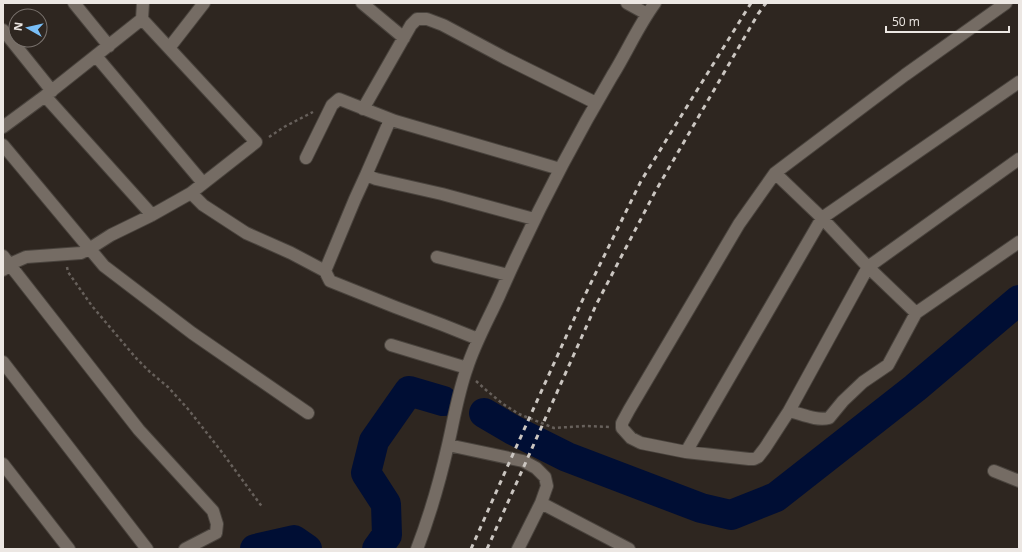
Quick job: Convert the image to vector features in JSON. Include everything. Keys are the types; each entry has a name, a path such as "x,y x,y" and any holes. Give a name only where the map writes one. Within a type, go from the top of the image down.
{"street":[{"path":"74,3 109,46"},
{"path":"3,127 48,94 142,19 143,3"},
{"path":"170,48 204,3"},
{"path":"362,3 404,38"},
{"path":"627,3 647,14"},
{"path":"417,549 437,487 466,368 478,338 534,219 560,169 596,103 647,14 655,3"},
{"path":"1006,3 905,75 775,173 739,224 641,389 622,423 622,428 631,438 641,443 686,452 754,459 758,457 789,411 868,267 1019,159"},
{"path":"142,19 256,142 191,193 152,215 111,235 90,249 81,253 26,257 5,264 139,430 213,512 217,524 216,533 185,549"},
{"path":"363,109 411,25 417,19 427,19 443,25 512,62 596,103"},
{"path":"3,30 48,94 152,215"},
{"path":"96,56 203,183"},
{"path":"686,452 822,218 1019,82"},
{"path":"306,158 332,105 339,99 390,120 560,169"},
{"path":"325,271 354,199 390,120"},
{"path":"3,145 104,266 192,333 308,413"},
{"path":"775,173 916,313"},
{"path":"366,175 376,179 442,194 534,219"},
{"path":"191,193 203,205 246,233 325,271 330,281 395,308 478,338"},
{"path":"789,411 816,418 829,418 843,401 863,382 888,365 916,313 1019,242"},
{"path":"437,257 508,275"},
{"path":"391,345 466,368"},
{"path":"3,362 147,549"},
{"path":"448,445 523,461 536,468 545,477 547,486 541,503 518,549"},
{"path":"3,464 69,549"},
{"path":"994,471 1019,481"},
{"path":"541,503 629,549"}],"path":[{"path":"256,142 266,139 284,127 317,110 332,105"},
{"path":"63,254 68,272 92,306 136,358 168,387 188,409 263,508"},
{"path":"466,368 482,386 503,404 519,414 554,428 585,426 610,427"}],"waterway":[{"path":"484,413 513,430 567,457 701,508 731,515 776,497 915,388 1019,300"},
{"path":"377,549 387,535 386,504 366,473 374,441 409,391 443,401"},
{"path":"255,549 294,540 307,549"}],"railway":[{"path":"471,549 583,299 641,181 751,3"},
{"path":"487,549 596,305 655,192 758,14 766,3"}]}
